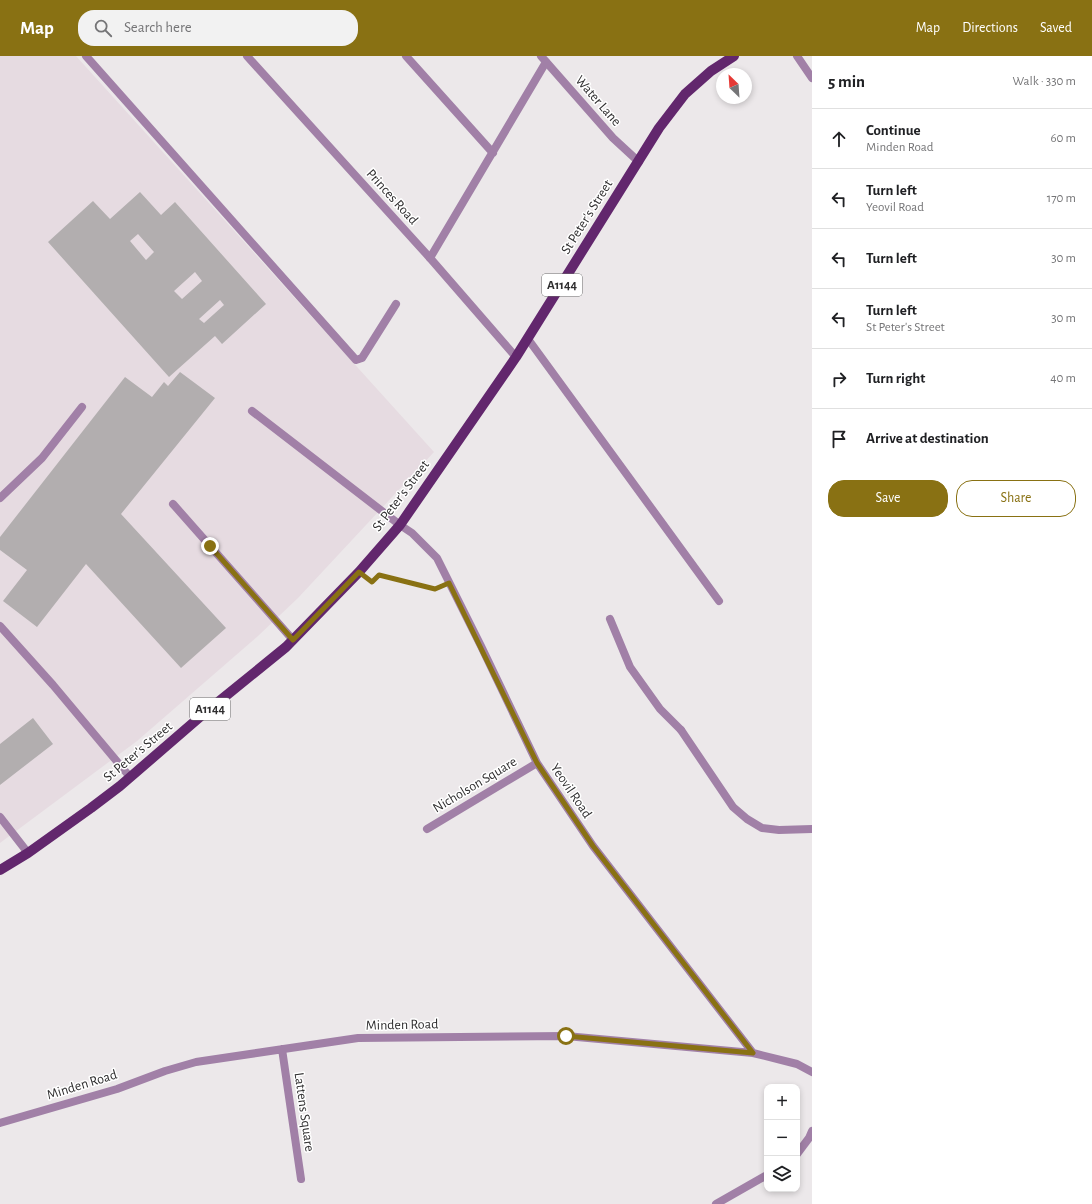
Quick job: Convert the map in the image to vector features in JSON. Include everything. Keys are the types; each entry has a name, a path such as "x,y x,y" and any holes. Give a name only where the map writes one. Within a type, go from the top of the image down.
{"main road":[{"name":"St Peter's Street","path":"0,870 28,853 91,808 130,777 201,716 286,647 359,572 400,525 516,357 659,128 685,94 710,71 734,56"}],"street":[{"path":"86,56 356,360 362,358 396,304"},
{"name":"Princes Road","path":"247,56 430,258 516,357"},
{"path":"406,56 493,153"},
{"path":"797,56 812,78"},
{"path":"430,258 493,153 544,59"},
{"name":"Water Lane","path":"544,59 613,138 639,162"},
{"path":"528,339 719,601"},
{"path":"0,498 42,458 82,407"},
{"name":"Yeovil Road","path":"252,411 412,533 437,558 537,763 593,846 753,1053"},
{"path":"173,504 293,640"},
{"path":"610,619 630,667 660,709 682,730 733,807 747,819 762,828 779,830 812,829"},
{"path":"0,626 53,685 130,777"},
{"name":"Nicholson Square","path":"427,829 537,763"},
{"path":"0,817 28,853"},
{"name":"Minden Road","path":"0,1123 117,1089 165,1071 196,1062 358,1038 566,1036 753,1053 797,1064 812,1072"},
{"name":"Lattens Square","path":"282,1049 301,1179"},
{"path":"800,1150 809,1138 812,1131"},
{"path":"716,1204 764,1177"}],"path":[{"path":"359,572 372,582 379,575 435,589 449,583"}],"shaded area":[{"path":"0,56 76,56 434,452 298,598 258,636 137,741 0,843"}],"building":[{"path":"140,192 161,215 175,202 266,304 222,344 215,336 169,377 48,242 93,201 110,219","holes":["138,234 154,252 146,260 130,241","195,272 202,281 182,299 174,291","220,300 224,305 204,323 199,319"]},
{"path":"180,372 215,398 121,514 226,628 181,668 86,564 37,627 3,601 27,570 0,550 0,537 125,377 152,397 164,382 168,386"},
{"path":"33,718 53,744 0,785 0,744"}],"route":[{"path":"210,546 293,640 359,572 372,582 379,575 435,589 449,583 537,763 593,846 753,1053 566,1036"}]}
